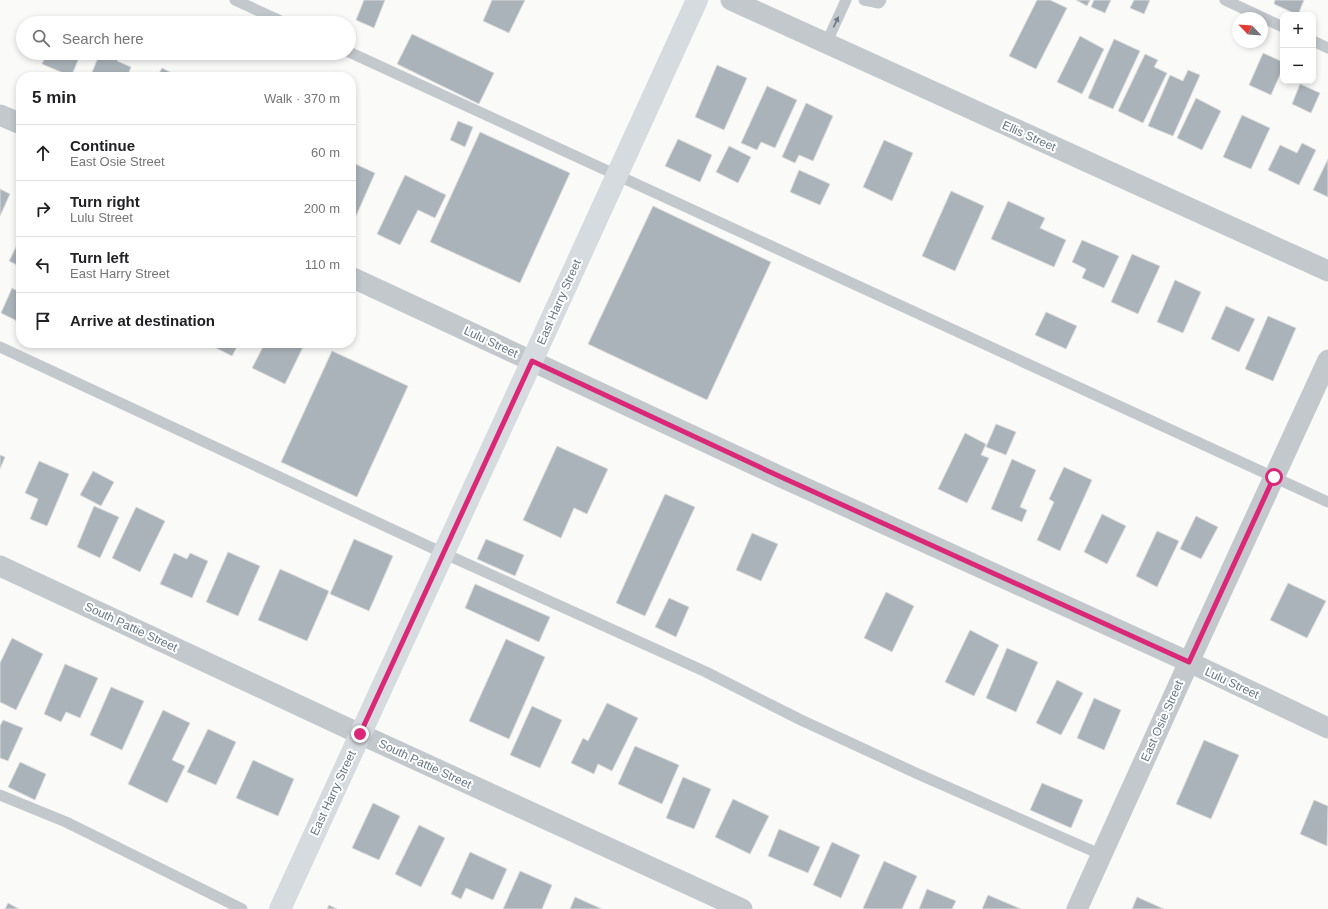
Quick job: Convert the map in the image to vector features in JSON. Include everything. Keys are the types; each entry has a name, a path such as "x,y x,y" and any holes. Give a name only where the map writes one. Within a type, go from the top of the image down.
{"main road":[{"name":"East Harry Street","path":"280,909 697,0"}],"street":[{"name":"Ellis Street","path":"731,0 761,6 826,44 1328,271"},
{"path":"0,115 16,122"},
{"name":"Lulu Street","path":"356,279 781,477 1189,662 1328,728"},
{"name":"East Osie Street","path":"1077,909 1328,360"},
{"name":"South Pattie Street","path":"0,566 360,734 742,909"}],"lane":[{"path":"235,0 270,16"},
{"path":"826,44 846,0"},
{"path":"864,0 879,3 881,0"},
{"path":"1225,0 1280,26"},
{"path":"1316,42 1328,48"},
{"path":"356,55 1328,502"},
{"path":"0,346 444,553 706,672 801,720 918,774 1102,855"},
{"path":"0,795 66,822 242,909"}],"building":[{"path":"364,0 385,0 374,28 356,20"},
{"path":"492,0 525,0 509,33 483,21"},
{"path":"1037,0 1050,0 1067,8 1036,69 1009,56"},
{"path":"1076,0 1090,0 1087,6"},
{"path":"1094,0 1111,0 1105,13 1091,7"},
{"path":"1134,0 1150,0 1144,14 1130,8"},
{"path":"1275,0 1304,0 1299,12 1291,12 1274,4"},
{"path":"412,34 494,73 479,104 397,64"},
{"path":"1080,36 1104,49 1082,94 1057,82"},
{"path":"1114,39 1140,51 1113,109 1088,98"},
{"path":"1263,53 1280,61 1280,75 1271,95 1249,85"},
{"path":"1145,54 1158,60 1154,67 1167,73 1143,123 1118,111"},
{"path":"44,60 78,60 73,72 61,72 42,64"},
{"path":"97,60 117,60 131,67 129,72 92,72"},
{"path":"717,65 747,78 724,130 695,117"},
{"path":"162,68 170,72 160,72"},
{"path":"1188,70 1200,75 1173,136 1148,126 1170,75 1183,81"},
{"path":"1300,84 1320,93 1311,113 1292,104"},
{"path":"767,86 797,100 775,148 761,142 757,150 741,143"},
{"path":"1196,98 1221,111 1202,150 1177,138"},
{"path":"806,103 833,116 813,161 799,155 795,163 782,157"},
{"path":"1242,115 1270,128 1251,169 1223,157"},
{"path":"458,121 473,127 465,147 450,140"},
{"path":"480,132 570,173 520,283 430,242"},
{"path":"678,139 712,155 700,182 665,166"},
{"path":"884,140 913,153 892,201 863,187"},
{"path":"1302,143 1316,150 1299,185 1268,170 1280,145 1297,153"},
{"path":"729,146 751,157 738,183 716,172"},
{"path":"1328,159 1328,197 1313,190"},
{"path":"356,164 375,173 356,216"},
{"path":"799,170 830,184 820,205 790,192"},
{"path":"405,175 446,195 435,218 418,210 400,245 377,234"},
{"path":"0,189 10,194 0,216"},
{"path":"951,191 984,206 955,271 922,256"},
{"path":"1008,201 1045,218 1040,228 1066,240 1054,267 991,239"},
{"path":"653,206 771,262 707,400 588,344"},
{"path":"1082,240 1119,256 1104,288 1082,278 1086,269 1072,262"},
{"path":"16,247 16,264 9,261"},
{"path":"1132,254 1160,266 1138,314 1111,302"},
{"path":"1175,280 1201,292 1183,333 1157,322"},
{"path":"12,288 16,290 16,320 1,313"},
{"path":"1226,306 1255,319 1239,352 1211,339"},
{"path":"1046,312 1077,326 1066,349 1035,335"},
{"path":"1268,316 1296,328 1273,381 1245,369"},
{"path":"216,348 236,348 232,356"},
{"path":"262,348 303,348 285,384 252,368"},
{"path":"332,351 408,386 357,497 281,462"},
{"path":"996,424 1016,432 1006,455 986,447"},
{"path":"965,433 986,444 981,455 989,458 967,503 938,489"},
{"path":"557,446 608,469 587,514 574,508 561,538 523,520"},
{"path":"0,455 5,457 0,469"},
{"path":"1012,459 1036,470 1020,507 1027,510 1022,522 991,509"},
{"path":"39,461 69,474 47,526 30,519 38,499 25,493"},
{"path":"1064,467 1092,480 1060,551 1037,540 1054,502 1049,499"},
{"path":"93,471 114,482 101,506 80,495"},
{"path":"665,494 695,507 645,616 616,603"},
{"path":"94,506 119,517 100,558 77,547"},
{"path":"136,507 165,521 140,572 112,558"},
{"path":"1102,514 1126,526 1107,564 1084,552"},
{"path":"1196,516 1218,527 1201,559 1180,549"},
{"path":"1157,531 1179,541 1157,587 1136,576"},
{"path":"752,533 778,544 761,581 736,570"},
{"path":"354,539 393,556 369,611 330,594"},
{"path":"486,539 524,555 515,576 477,559"},
{"path":"228,552 260,566 238,616 206,602"},
{"path":"174,553 187,559 190,553 208,561 192,598 160,584"},
{"path":"280,569 329,591 307,641 258,620"},
{"path":"1288,583 1326,601 1307,638 1270,620"},
{"path":"475,584 550,617 539,642 465,608"},
{"path":"886,592 914,606 892,652 864,638"},
{"path":"669,598 689,607 676,637 655,627"},
{"path":"970,630 999,645 974,696 945,682"},
{"path":"12,638 43,654 16,710 0,702 0,663"},
{"path":"506,639 545,657 509,739 469,721"},
{"path":"1007,648 1038,662 1016,712 986,698"},
{"path":"65,664 98,678 80,718 66,712 61,722 44,714"},
{"path":"1057,680 1083,693 1061,735 1036,723"},
{"path":"111,687 144,701 122,750 90,735"},
{"path":"1094,698 1121,710 1104,750 1077,738"},
{"path":"607,703 638,718 612,771 598,764 594,774 571,763 583,738 588,741"},
{"path":"532,706 562,720 540,768 510,755"},
{"path":"163,710 190,723 172,760 185,766 167,803 128,784"},
{"path":"3,720 23,728 8,761 0,758 0,726"},
{"path":"208,729 236,742 216,785 187,772"},
{"path":"1204,740 1239,755 1211,819 1176,804"},
{"path":"635,746 679,765 662,804 618,784"},
{"path":"253,760 294,779 278,816 236,798"},
{"path":"20,762 46,774 35,800 8,787"},
{"path":"683,777 711,789 694,829 666,818"},
{"path":"1042,783 1083,800 1071,828 1030,810"},
{"path":"733,799 769,816 750,854 715,837"},
{"path":"1314,800 1328,806 1327,846 1300,834"},
{"path":"373,803 400,816 379,860 352,848"},
{"path":"419,825 445,838 421,887 395,874"},
{"path":"779,829 820,847 808,873 768,856"},
{"path":"832,842 860,855 841,898 813,885"},
{"path":"470,852 507,869 493,900 466,888 461,899 451,894"},
{"path":"884,861 917,876 902,909 865,909 863,908"},
{"path":"520,871 552,885 542,909 503,909"},
{"path":"927,889 956,901 952,909 919,909"},
{"path":"988,895 1021,909 982,909"},
{"path":"575,897 602,909 570,909"},
{"path":"1137,897 1164,909 1132,909"},
{"path":"8,903 19,909 5,909"},
{"path":"329,905 337,909 327,909"}],"route":[{"path":"360,734 532,361 781,477 1189,662 1274,477"}]}
